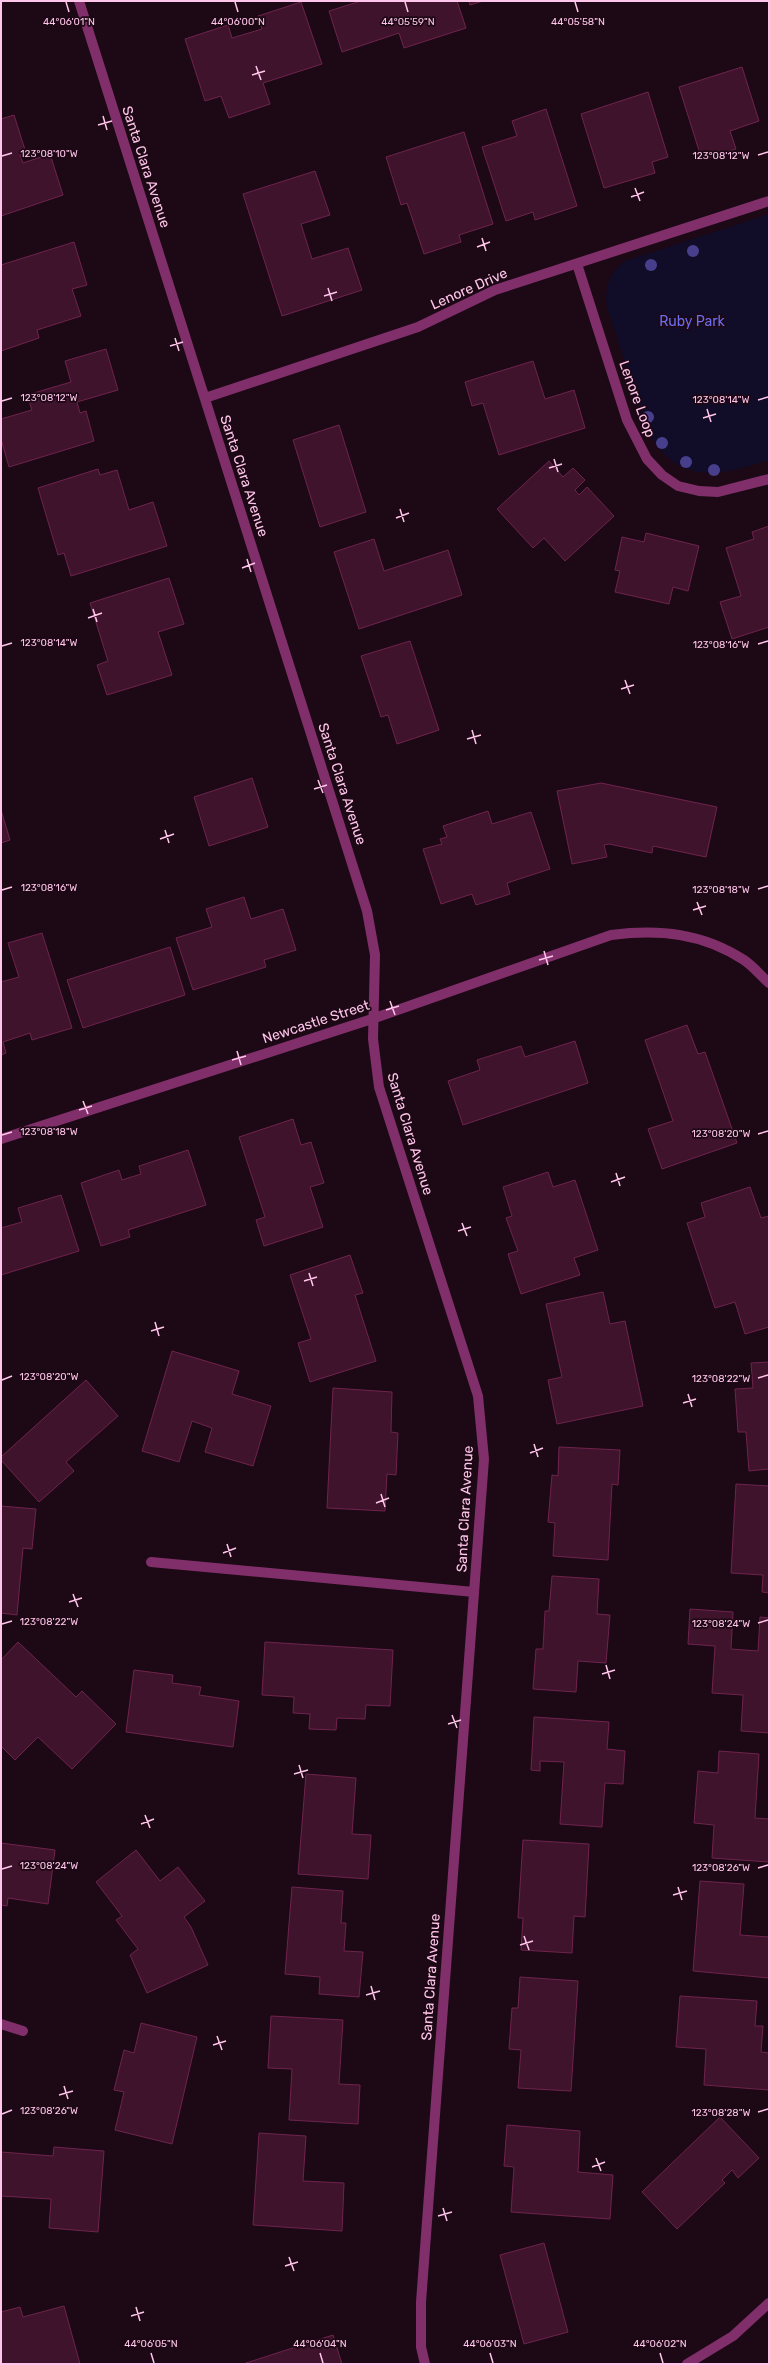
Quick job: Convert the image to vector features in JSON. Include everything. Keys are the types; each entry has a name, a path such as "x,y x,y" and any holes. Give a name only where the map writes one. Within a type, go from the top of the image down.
{"street":[{"name":"Santa Clara Avenue","path":"80,1 367,911 375,955 372,1018 374,1061 386,1114 478,1396 484,1459 420,2302 421,2347 425,2364"},
{"name":"Lenore Drive","path":"205,398 418,327 494,290 769,201"},
{"name":"Lenore Loop","path":"577,264 627,420 647,459 662,475 678,486 699,491 731,489 769,479"},
{"name":"Newcastle Street","path":"1,1139 372,1018 611,935 644,931 676,934 713,943 746,961 769,983"},
{"name":"Santa Clara Avenue","path":"151,1562 474,1592"},
{"path":"1,2024 23,2032"},
{"path":"687,2364 733,2336 769,2303"}],"green space":[{"name":"Ruby Park","path":"769,214 769,460 750,466 715,473 700,472 685,468 671,460 658,447 646,429 607,307 607,287 611,275 625,261"}],"building":[{"path":"361,1 457,1 466,28 404,48 399,33 342,52 329,11"},
{"path":"469,1 483,1 470,5"},
{"path":"301,2 322,64 263,83 270,104 229,118 221,96 205,101 185,39 228,25 232,38 262,29 258,16"},
{"path":"742,67 759,121 730,131 736,149 702,160 679,87"},
{"path":"648,92 668,157 652,162 655,173 604,188 581,114"},
{"path":"546,109 577,206 535,220 533,212 506,221 482,147 517,136 512,121"},
{"path":"14,115 26,153 20,155 23,163 50,154 63,195 1,216 1,119"},
{"path":"464,132 493,224 459,235 461,242 424,254 407,203 401,205 386,157"},
{"path":"315,171 330,215 301,224 312,259 348,248 362,290 282,316 243,194"},
{"path":"74,242 87,285 72,289 81,316 37,330 39,338 1,351 1,265"},
{"path":"106,349 118,390 77,402 80,413 86,411 94,441 9,467 1,439 1,419 32,410 27,395 71,382 65,361"},
{"path":"533,361 545,399 574,390 585,428 499,455 483,403 472,406 465,382"},
{"path":"339,425 366,512 320,527 293,440"},
{"path":"549,461 563,477 573,468 585,480 575,490 579,495 587,487 614,516 565,561 544,538 533,548 497,509"},
{"path":"98,469 100,475 117,470 129,510 153,502 167,546 71,576 64,553 58,555 38,488"},
{"path":"769,526 769,627 732,639 720,602 741,596 726,548 754,539 752,532"},
{"path":"646,533 699,546 688,591 673,587 669,604 615,592 620,571 615,570 622,537 644,542"},
{"path":"374,539 384,571 448,550 462,595 359,629 334,552"},
{"path":"169,578 184,624 158,632 172,675 107,695 97,665 108,661 90,603"},
{"path":"410,641 439,730 397,744 388,715 381,717 361,656"},
{"path":"252,778 268,827 209,846 194,797"},
{"path":"601,783 717,807 706,857 653,846 652,853 609,844 604,845 607,857 572,864 557,791"},
{"path":"1,810 10,840 1,843"},
{"path":"488,811 492,824 531,812 550,869 507,883 510,894 476,905 472,894 441,904 423,849 442,844 440,839 447,837 443,826"},
{"path":"244,897 251,919 283,909 296,950 264,960 266,967 193,990 176,938 212,927 206,909"},
{"path":"42,933 72,1028 32,1040 30,1033 3,1042 6,1053 1,1055 1,982 19,977 8,943"},
{"path":"170,947 185,995 83,1028 67,980"},
{"path":"687,1025 698,1054 705,1052 737,1143 662,1169 648,1129 673,1121 645,1040"},
{"path":"575,1041 588,1083 463,1125 448,1081 480,1070 477,1060 521,1046 525,1057"},
{"path":"293,1119 301,1145 311,1142 324,1183 310,1187 323,1227 264,1246 256,1220 265,1217 239,1137"},
{"path":"188,1150 206,1205 128,1230 130,1237 101,1246 81,1183 119,1170 122,1180 141,1174 139,1166"},
{"path":"548,1172 553,1187 575,1180 598,1250 574,1258 580,1275 521,1294 508,1254 518,1251 506,1218 512,1216 503,1187"},
{"path":"750,1187 761,1218 769,1216 769,1327 745,1334 735,1302 715,1308 687,1223 705,1217 701,1203"},
{"path":"61,1195 79,1251 1,1275 1,1228 22,1222 18,1208"},
{"path":"350,1255 363,1293 355,1295 376,1361 310,1382 298,1343 311,1339 290,1275"},
{"path":"603,1292 610,1324 625,1321 643,1406 557,1424 548,1380 562,1377 546,1304"},
{"path":"172,1351 239,1371 232,1394 271,1406 253,1466 205,1452 212,1428 192,1421 179,1462 142,1451"},
{"path":"769,1362 769,1469 749,1471 746,1432 738,1432 735,1389 753,1388 751,1363"},
{"path":"86,1380 118,1416 66,1462 74,1471 39,1502 1,1460 1,1457"},
{"path":"333,1388 392,1392 391,1432 398,1433 396,1475 387,1474 385,1511 327,1508"},
{"path":"559,1447 620,1450 618,1485 612,1484 608,1560 553,1556 555,1523 548,1522 552,1475 558,1476"},
{"path":"736,1484 769,1486 769,1593 762,1592 763,1575 731,1573"},
{"path":"1,1506 36,1509 32,1549 23,1548 17,1615 1,1613"},
{"path":"552,1576 599,1579 597,1614 610,1615 606,1663 578,1661 576,1692 533,1689 536,1649 543,1649 545,1611 549,1611"},
{"path":"690,1609 733,1612 731,1649 758,1651 760,1617 769,1618 769,1733 741,1731 743,1695 712,1693 715,1646 688,1644"},
{"path":"18,1642 76,1697 82,1691 116,1724 72,1769 38,1737 15,1760 1,1746 1,1660"},
{"path":"265,1642 393,1650 390,1706 366,1705 365,1719 337,1718 336,1730 309,1729 310,1714 293,1713 294,1697 262,1695"},
{"path":"134,1670 173,1675 172,1683 201,1687 199,1695 239,1701 233,1747 126,1732"},
{"path":"534,1717 609,1722 607,1749 625,1751 623,1784 605,1783 602,1827 560,1824 564,1762 540,1761 540,1771 531,1770"},
{"path":"719,1751 759,1754 755,1818 769,1819 769,1862 712,1858 714,1825 694,1823 698,1771 718,1773"},
{"path":"306,1774 356,1778 352,1834 371,1835 368,1879 298,1874"},
{"path":"523,1840 589,1844 585,1917 574,1916 572,1953 521,1950 523,1918 518,1918"},
{"path":"1,1843 55,1850 48,1904 8,1898 7,1906 1,1905"},
{"path":"136,1850 160,1881 178,1867 205,1901 184,1917 191,1927 208,1965 147,1993 130,1955 138,1949 116,1920 122,1916 96,1882"},
{"path":"700,1881 744,1884 740,1935 769,1937 769,1978 693,1971"},
{"path":"292,1887 343,1891 341,1923 346,1923 344,1951 363,1952 359,1997 319,1994 320,1977 285,1974"},
{"path":"520,1977 578,1981 571,2091 518,2088 521,2050 509,2049 512,2008 518,2008"},
{"path":"680,1996 757,2001 755,2026 763,2026 761,2052 769,2053 769,2090 704,2085 706,2049 676,2047"},
{"path":"271,2016 343,2020 339,2084 360,2085 358,2124 289,2120 292,2069 268,2068"},
{"path":"141,2023 197,2037 172,2144 115,2130 124,2092 114,2090 124,2050 134,2053"},
{"path":"720,2117 759,2158 738,2178 732,2170 722,2180 725,2183 677,2229 642,2192"},
{"path":"507,2125 580,2131 578,2172 613,2175 610,2219 511,2212 514,2167 504,2166"},
{"path":"259,2133 306,2136 303,2181 344,2183 342,2231 253,2225"},
{"path":"54,2147 104,2151 98,2232 49,2228 51,2199 1,2196 1,2152 53,2156"},
{"path":"544,2243 568,2332 524,2344 500,2255"},
{"path":"64,2306 80,2364 1,2364 1,2312 20,2307 23,2317"},
{"path":"333,2335 342,2364 243,2364"}]}
